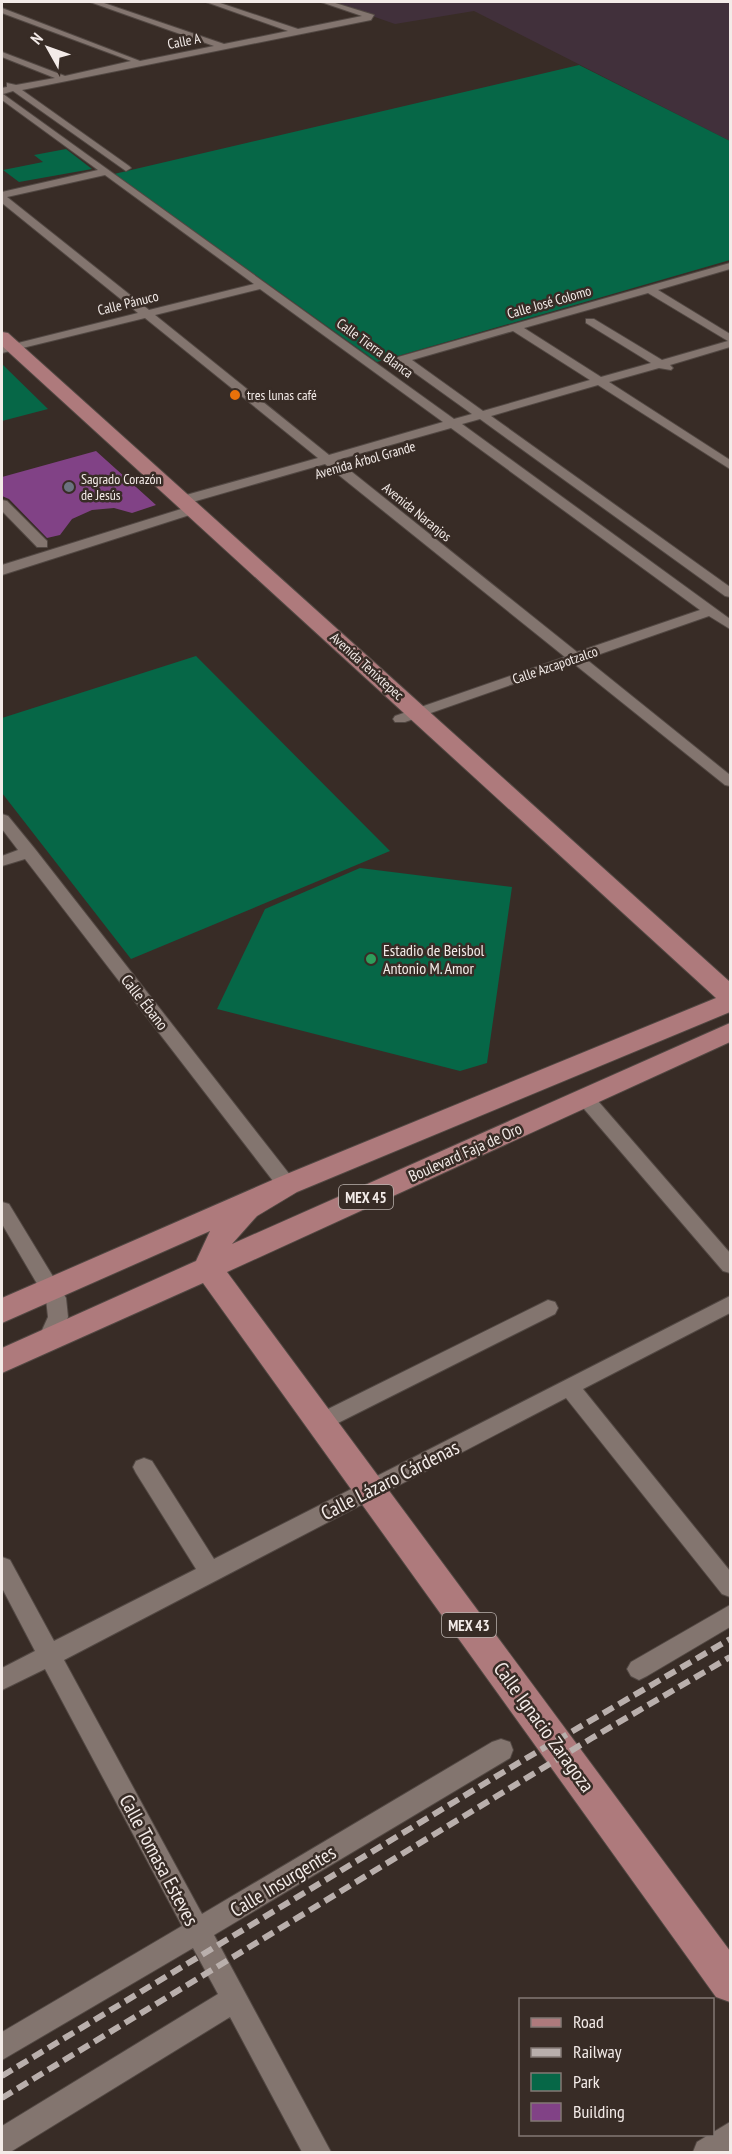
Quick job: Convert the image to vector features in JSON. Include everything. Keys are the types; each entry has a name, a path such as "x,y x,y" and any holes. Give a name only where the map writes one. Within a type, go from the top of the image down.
{"main road":[{"name":"Avenida Tenixtepec","path":"4,348 547,839 729,1010"},
{"name":"Boulevard Faja de Oro","path":"2,1361 585,1098 729,1010"},
{"name":"MEX 45","path":"2,1311 287,1185 729,1010"},
{"path":"208,1268 217,1242 234,1218 287,1185"},
{"name":"Calle Ignacio Zaragoza","path":"208,1268 730,1983"}],"street":[{"path":"94,2 221,45"},
{"path":"210,2 295,31"},
{"name":"Calle A","path":"7,88 368,16 325,2"},
{"path":"2,10 134,62"},
{"path":"2,54 60,77"},
{"path":"2,197 122,166 7,88"},
{"name":"Calle Tierra Blanca","path":"2,96 98,172 376,366 730,625"},
{"name":"Avenida Naranjos","path":"2,197 730,782"},
{"name":"Calle José Colomo","path":"376,366 730,266"},
{"name":"Calle Pánuco","path":"4,348 262,285"},
{"path":"649,289 730,338"},
{"path":"590,321 666,368"},
{"path":"521,325 730,465"},
{"name":"Avenida Árbol Grande","path":"666,368 730,344"},
{"name":"Avenida Árbol Grande","path":"2,556 489,420 666,368 730,353"},
{"path":"403,358 730,593"},
{"path":"612,384 730,453"},
{"path":"2,504 35,546"},
{"name":"Avenida Árbol Grande","path":"2,570 179,507"},
{"path":"2,521 35,546"},
{"name":"Calle Azcapotzalco","path":"409,715 710,611"},
{"name":"Calle Ébano","path":"2,819 287,1185"},
{"path":"2,861 29,852"},
{"path":"585,1098 730,1266"},
{"path":"2,1209 52,1289 58,1317 48,1339"},
{"name":"Calle Lázaro Cárdenas","path":"2,1680 730,1304"},
{"path":"321,1422 548,1308"},
{"path":"570,1388 730,1587"},
{"path":"144,1467 210,1572"},
{"name":"Calle Tomasa Esteves","path":"2,1568 317,2152"},
{"path":"639,1669 730,1615"},
{"name":"Calle Insurgentes","path":"2,2047 501,1750"},
{"path":"2,2141 233,2000"},
{"path":"707,2152 730,2136"}],"shaded area":[{"path":"332,2 730,2 730,141 474,11 395,24"}],"green space":[{"path":"579,65 730,141 730,260 377,362 114,174"},
{"path":"66,149 92,169 19,182 3,170 43,162 34,155"},
{"path":"2,364 48,409 2,421"},
{"path":"196,656 390,851 131,959 2,793 2,718"},
{"name":"Estadio de Beisbol Antonio M. Amor","path":"360,868 512,887 487,1063 460,1071 217,1009 265,909"}],"building":[{"name":"Sagrado Corazón de Jesús","path":"96,451 156,505 132,513 114,508 92,510 72,519 60,535 47,538 9,499 2,496 2,477"}],"railway":[{"path":"2,2076 525,1759 730,1639"},
{"path":"2,2098 592,1738 730,1657"}],"place":[{"name":"tres lunas café","path":"235,395"},
{"name":"Sagrado Corazón de Jesús","path":"69,487"},
{"name":"Estadio de Beisbol Antonio M. Amor","path":"371,959"}]}
